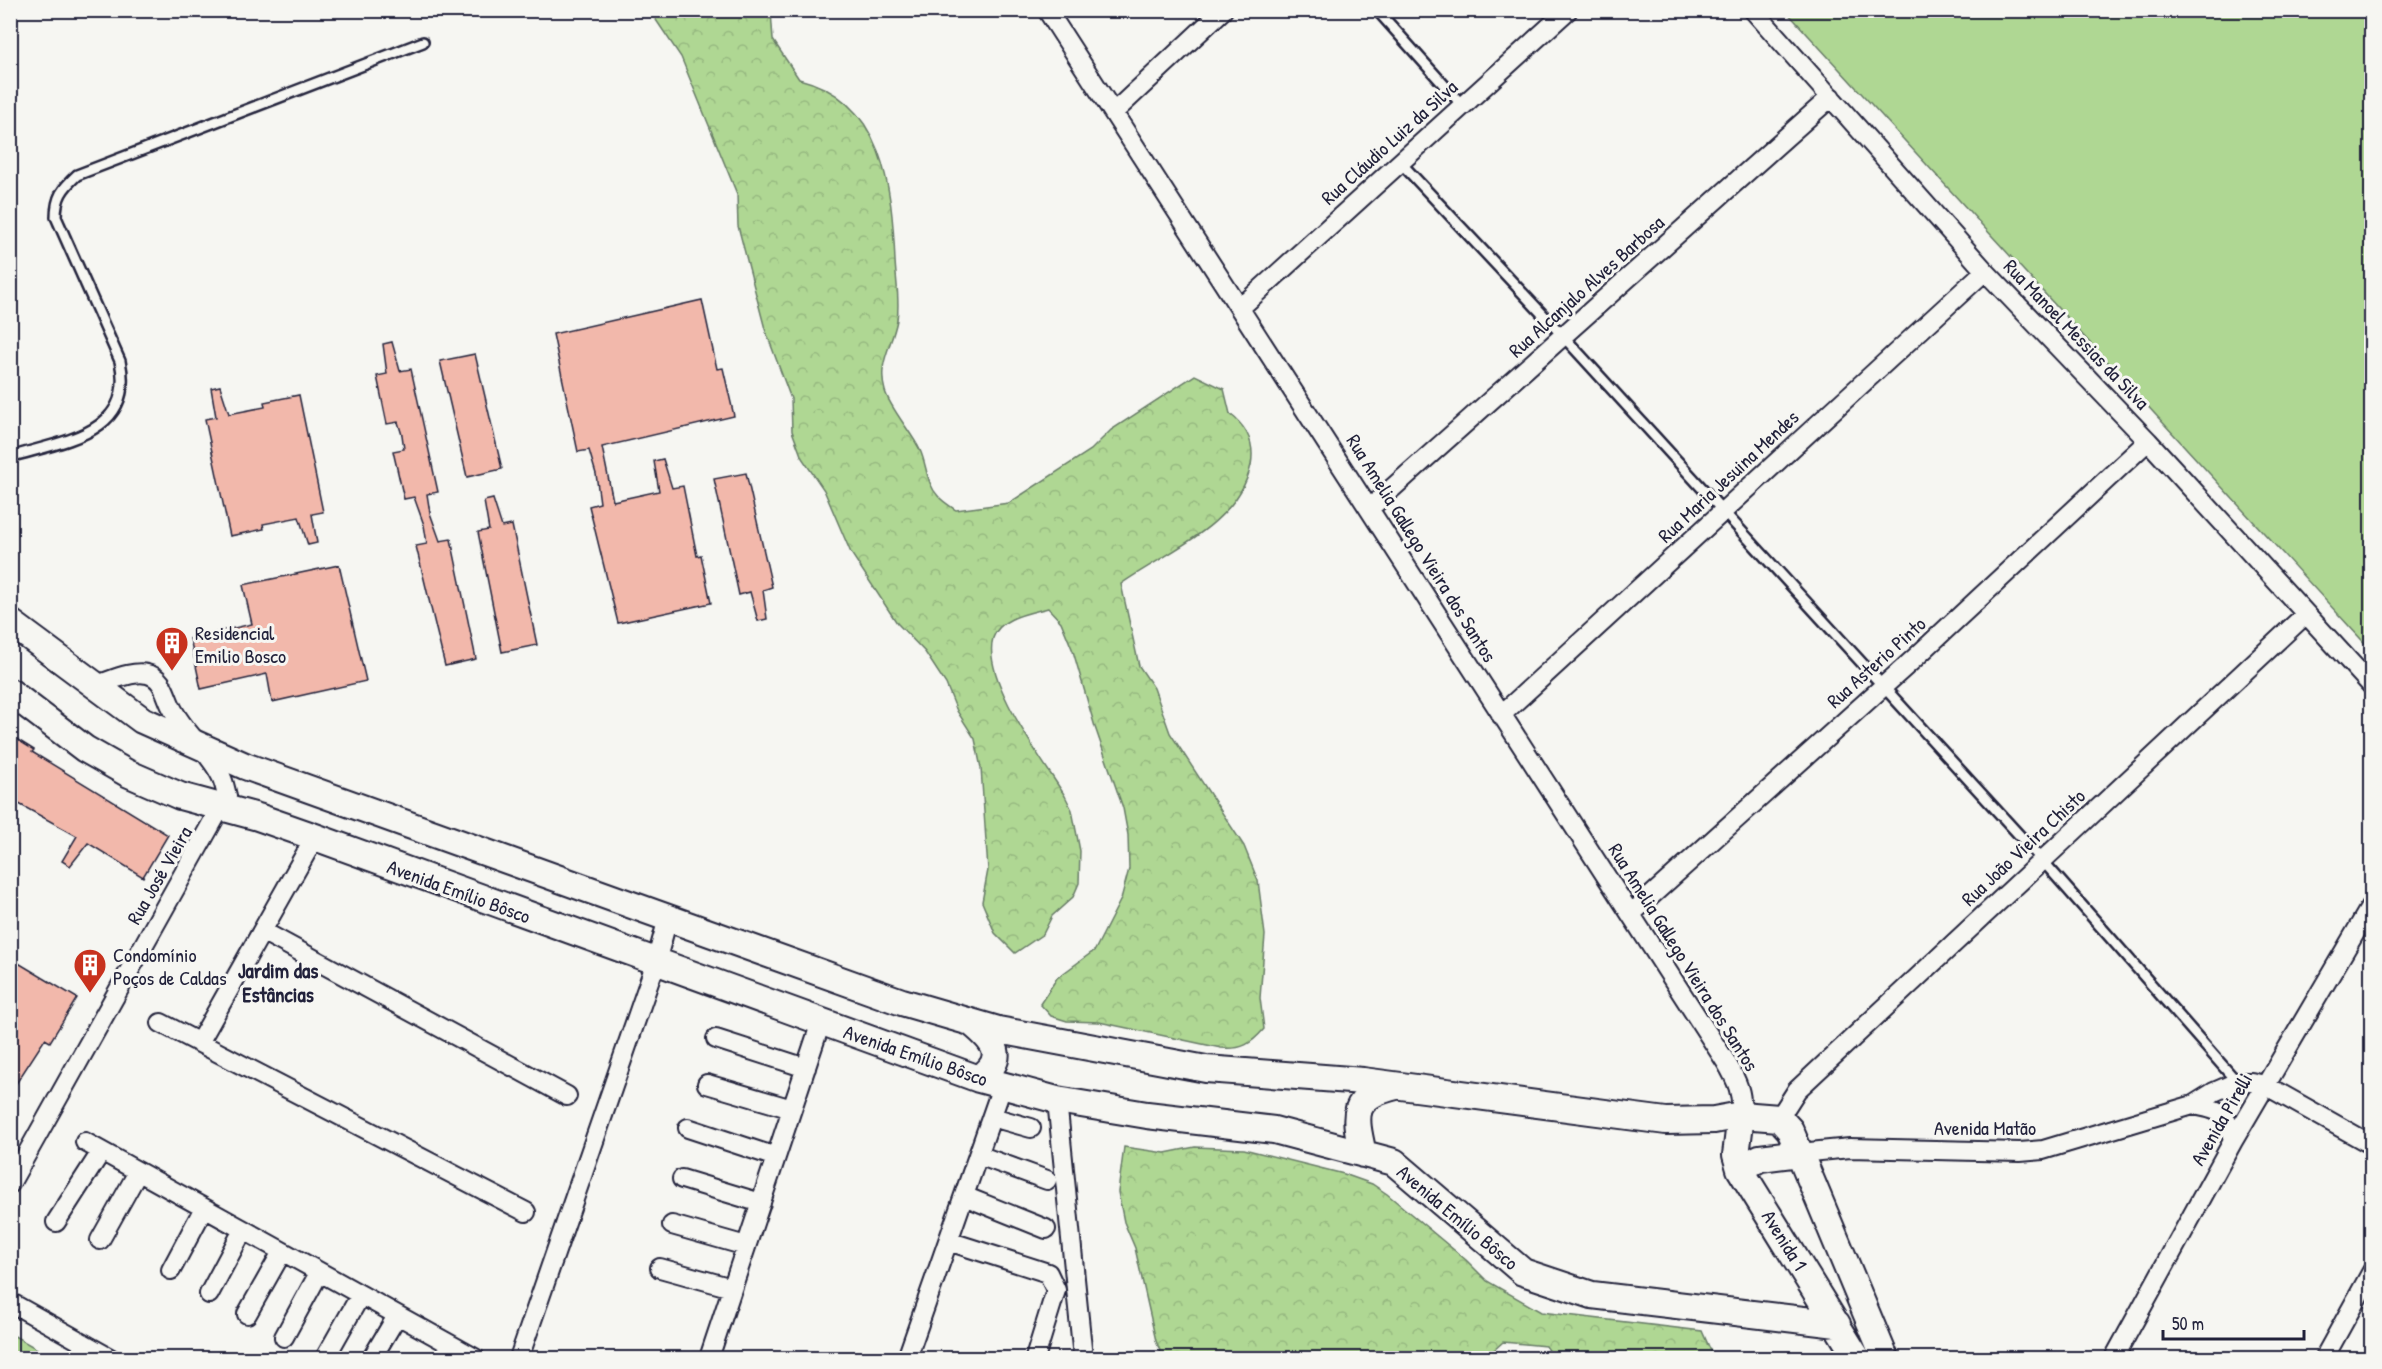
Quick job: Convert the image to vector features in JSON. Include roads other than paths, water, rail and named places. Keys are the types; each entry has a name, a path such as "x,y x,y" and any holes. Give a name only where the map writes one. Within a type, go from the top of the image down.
{"main road":[{"path":"11,623 93,686 142,720 201,747 293,784 902,1002 973,1024 1070,1045 1217,1069 1399,1085 1666,1121 1714,1120 1741,1115 1779,1118 1790,1130 1885,1359"},
{"name":"Avenida Emílio Bôsco","path":"10,692 85,749 128,773 180,796 315,837 991,1082 1057,1100 1148,1115 1274,1130 1394,1162 1523,1272 1592,1295 1837,1324"},
{"path":"973,1024 987,1035 996,1052 991,1082"},
{"path":"1363,1154 1356,1122 1358,1109 1373,1092 1399,1085"},
{"name":"Avenida 1","path":"1741,1115 1736,1155 1740,1169 1857,1359"},
{"path":"1740,1169 1760,1158 1800,1154"}],"street":[{"name":"Rua Amelia Gallego Vieira dos Santos","path":"1047,10 1241,307 1501,716 1632,913 1740,1086 1741,1115"},
{"path":"1114,112 1224,10"},
{"name":"Rua Cláudio Luiz da Silva","path":"1241,307 1568,10"},
{"name":"Rua Manoel Messias da Silva","path":"1753,10 1985,271 2148,441 2372,686"},
{"name":"Rua Alcanjalo Alves Barbosa","path":"1370,508 1831,97"},
{"name":"Rua Maria Jesuina Mendes","path":"1501,716 1985,271"},
{"name":"Rua Asterio Pinto","path":"1632,913 1883,686 2148,441"},
{"name":"Rua João Vieira Chisto","path":"1779,1118 1797,1090 2305,615"},
{"path":"93,686 147,673 162,684 178,718 214,764 225,785 227,796 223,808"},
{"name":"Rua José Vieira","path":"10,1184 223,808"},
{"path":"200,1041 315,837"},
{"name":"Avenida Pirelli","path":"2114,1359 2233,1141 2372,904"},
{"path":"519,1359 656,962 668,918"},
{"path":"262,931 567,1096"},
{"path":"709,1359 821,1022"},
{"path":"161,1023 200,1041 526,1212"},
{"path":"716,1039 806,1068"},
{"path":"907,1359 992,1116 991,1082"},
{"path":"2237,1082 2265,1086 2372,1145"},
{"name":"Avenida Matão","path":"1800,1154 1850,1148 2020,1152 2043,1150 2193,1106 2214,1092 2237,1082"},
{"path":"707,1084 792,1109"},
{"path":"1057,1100 1083,1359"},
{"path":"2193,1106 2217,1110 2228,1120 2233,1141"},
{"path":"992,1116 1031,1128"},
{"path":"688,1128 776,1157"},
{"path":"85,1143 475,1359"},
{"path":"56,1222 101,1152"},
{"path":"978,1155 1047,1180"},
{"path":"100,1240 138,1172"},
{"path":"682,1179 761,1203"},
{"path":"964,1196 1046,1229"},
{"path":"171,1270 204,1208"},
{"path":"672,1225 746,1246"},
{"path":"209,1294 243,1230"},
{"path":"948,1240 1048,1273 1056,1290 1035,1359"},
{"path":"247,1314 282,1252"},
{"path":"660,1268 732,1288"},
{"path":"2324,1359 2372,1272"},
{"path":"284,1337 320,1273"},
{"path":"325,1359 360,1296"},
{"path":"10,1302 110,1359"},
{"path":"372,1359 397,1316"}],"lane":[{"path":"1377,10 1462,105"},
{"path":"10,458 98,427 113,414 122,395 123,376 120,361 56,217 56,201 63,188 77,176 423,42"},
{"path":"1400,162 1563,336 2042,860 2237,1082"}],"place":[{"name":"Residencial Emilio Bosco","path":"172,672"},
{"name":"Condomínio Poços de Caldas","path":"90,994"}],"district":[{"name":"Jardim das Estâncias","path":"278,982"}]}
